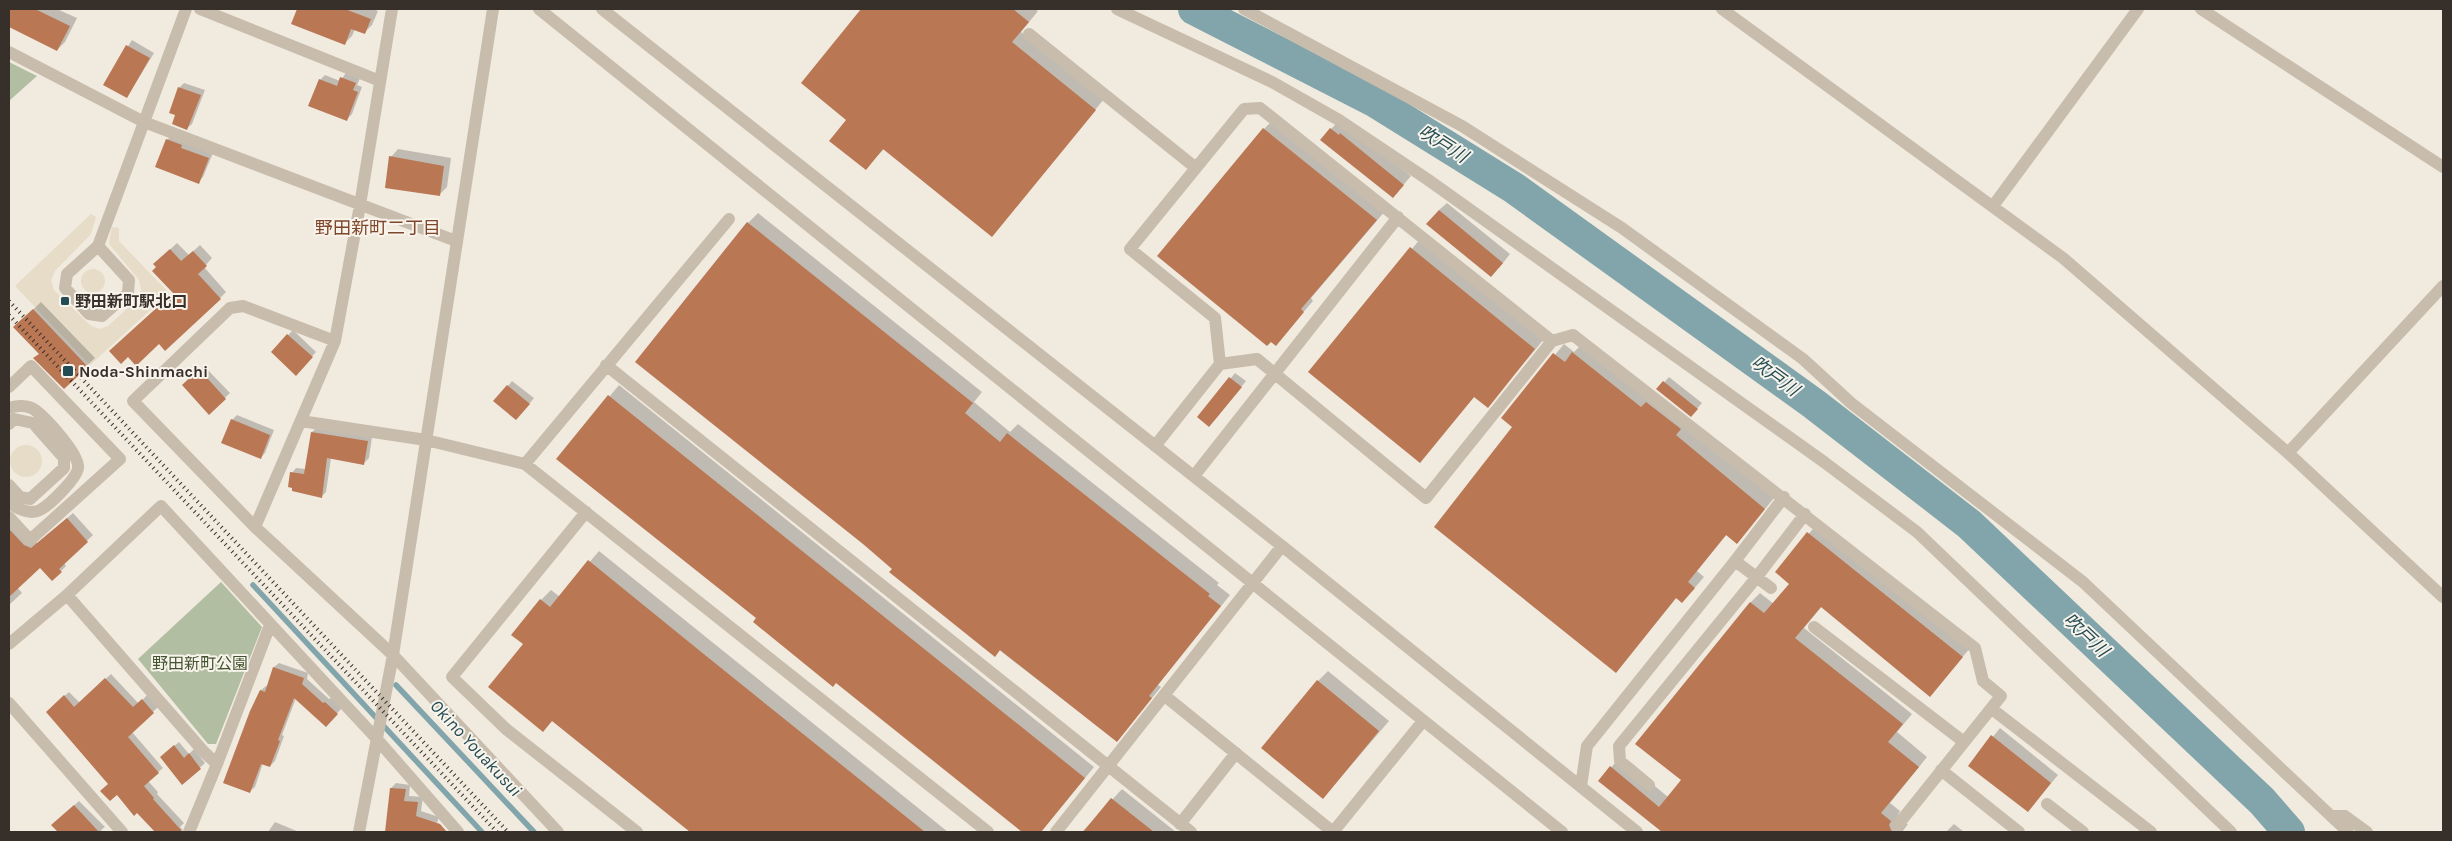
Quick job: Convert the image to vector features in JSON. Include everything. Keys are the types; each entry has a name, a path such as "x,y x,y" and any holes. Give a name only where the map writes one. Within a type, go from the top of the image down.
{"street":[{"path":"98,246 129,280 128,293 102,316 89,314 65,288 67,274 98,246 186,9"},
{"path":"200,9 380,81"},
{"path":"255,527 335,341 360,205 392,9"},
{"path":"359,832 393,655 493,9"},
{"path":"539,9 1251,584 1562,832"},
{"path":"602,9 1194,476 1637,832"},
{"path":"1116,9 1272,82 1339,120 1427,179 1824,462 1917,532 2232,832"},
{"path":"1244,9 1371,75 1470,132 1622,228 1803,359 1851,403 2083,582 2348,832"},
{"path":"1722,9 1994,206 2062,258 2288,453 2443,597"},
{"path":"1994,206 2138,9"},
{"path":"2200,9 2443,167"},
{"path":"1029,34 1196,168"},
{"path":"9,52 144,122 456,241"},
{"path":"1220,364 1215,318 1130,249 1244,109 1260,108 1552,340"},
{"path":"1194,476 1398,217"},
{"path":"525,464 729,218"},
{"path":"2288,453 2443,286"},
{"path":"335,341 243,306 230,308 133,401 255,527 393,655 558,832"},
{"path":"1155,446 1220,364 1257,359 1426,498 1552,340 1573,335 1784,497 1975,648 1983,681 2001,696 1898,826"},
{"path":"606,365 1110,766 1190,832"},
{"path":"9,387 31,366 120,459 30,540 9,517"},
{"path":"9,408 22,406 34,410 76,454 79,465 76,477 41,510 30,512 14,506 9,501"},
{"path":"9,424 14,420 33,423 64,458 64,468 30,500 20,498 9,485"},
{"path":"301,421 426,440 525,464 988,832"},
{"path":"1581,786 1587,746 1784,497"},
{"path":"9,644 67,596 161,506 376,738 458,832"},
{"path":"586,512 452,677 506,729 637,832"},
{"path":"1649,785 1620,761 1619,746 1756,578 1805,514"},
{"path":"1056,832 1282,546"},
{"path":"1735,561 1772,588"},
{"path":"67,596 204,752 217,764"},
{"path":"189,832 270,625"},
{"path":"1814,627 1964,742"},
{"path":"1165,696 1333,832 1423,721"},
{"path":"9,703 122,832"},
{"path":"1992,709 2151,832"},
{"path":"1180,824 1236,754"},
{"path":"1941,770 2019,832"},
{"path":"2047,804 2083,832"},
{"path":"2333,816 2345,816 2367,832"}],"green space":[{"path":"9,62 37,76 9,101"},
{"name":"野田新町公園","path":"221,582 262,627 216,744 208,744 138,659"}],"shaded area":[{"path":"91,214 96,217 91,234 55,271 51,280 54,290 90,325 99,329 108,326 139,298 141,289 139,280 110,245 112,227 119,228 119,241 169,293 90,365 15,286"},
{"path":"93,269 98,270 104,276 104,286 98,292 93,293 88,292 82,286 81,281 82,276 88,270"},
{"path":"26,445 37,450 42,461 37,472 26,477 15,472 10,461 15,450"}],"building":[{"path":"9,9 35,9 70,26 57,51 9,27"},
{"path":"297,9 345,9 371,19 365,34 351,29 345,45 291,24"},
{"path":"861,9 1013,9 1029,22 1012,42 1096,110 992,237 883,149 866,170 829,141 846,120 801,83"},
{"path":"126,45 150,58 127,98 103,85"},
{"path":"340,77 356,83 353,90 358,92 347,121 308,106 319,79 337,86"},
{"path":"178,87 201,95 187,130 172,124 175,115 169,113"},
{"path":"1263,128 1377,220 1301,309 1304,312 1276,346 1271,342 1267,346 1157,256"},
{"path":"1330,128 1339,135 1340,133 1404,185 1393,198 1320,140"},
{"path":"166,139 182,145 181,148 209,158 199,184 155,167"},
{"path":"389,156 444,166 440,196 385,188"},
{"path":"1439,210 1503,263 1491,277 1426,224"},
{"path":"747,222 973,403 965,413 1000,442 1007,433 1210,594 1208,596 1221,606 1149,696 1152,698 1117,742 1000,650 995,657 889,572 892,569 863,544 635,362"},
{"path":"1410,247 1535,349 1488,408 1474,397 1420,463 1308,372"},
{"path":"170,249 181,261 193,251 207,266 198,274 221,299 165,351 159,344 136,366 128,357 121,364 109,351 173,293 152,271 156,267 153,264"},
{"path":"33,309 88,367 64,389 33,358 39,354 13,327"},
{"path":"287,334 313,357 296,376 271,352"},
{"path":"1572,352 1641,407 1646,402 1681,429 1676,435 1765,509 1737,544 1726,535 1688,582 1695,588 1682,603 1676,598 1616,673 1434,527 1512,427 1501,418 1553,353 1565,362"},
{"path":"199,369 226,399 209,415 182,385"},
{"path":"1229,377 1242,387 1209,427 1197,417"},
{"path":"1663,381 1698,409 1691,417 1656,389"},
{"path":"507,385 530,404 516,420 493,401"},
{"path":"608,395 1085,778 1041,832 1022,832 836,683 833,687 753,622 756,618 556,459"},
{"path":"231,419 270,435 261,459 221,443"},
{"path":"311,432 368,441 364,465 327,458 322,498 292,491 292,488 288,487 290,472 304,474"},
{"path":"67,518 88,542 59,569 62,572 52,581 40,568 9,597 9,529 24,545 31,548"},
{"path":"1807,532 1963,657 1930,697 1821,607 1795,638 1903,724 1888,742 1919,767 1881,813 1891,821 1889,825 1892,832 1662,832 1598,781 1610,766 1659,807 1681,780 1635,744 1750,602 1764,613 1789,584 1775,572"},
{"path":"588,560 925,832 690,832 552,721 543,732 488,687 523,644 511,635 540,599 550,607"},
{"path":"273,667 304,678 302,684 338,714 326,727 294,698 270,767 261,764 250,793 223,783 250,711 260,690 265,692"},
{"path":"105,678 133,707 142,699 154,713 128,737 159,773 144,786 181,832 155,832 137,813 134,816 117,795 110,801 100,791 108,784 46,712 64,695 74,707"},
{"path":"1317,680 1379,731 1323,799 1261,748"},
{"path":"1991,735 2051,783 2028,812 1968,766"},
{"path":"174,745 184,758 189,753 201,769 182,785 160,757"},
{"path":"390,788 406,789 404,801 418,802 416,816 440,824 447,832 385,832"},
{"path":"1111,798 1154,832 1083,832"},
{"path":"74,805 99,832 58,832 51,825"}],"waterway":[{"name":"吹戸川","path":"1194,9 1374,101 1514,188 1814,404 1969,524 2262,801 2289,832"},
{"path":"253,585 482,832"},
{"name":"Okino Youakusui","path":"396,685 534,832"}],"railway":[{"path":"9,301 508,832"},
{"path":"9,315 497,832"}],"place":[{"name":"野田新町駅北口","path":"65,301"},
{"name":"Noda-Shinmachi","path":"68,371"}],"district":[{"name":"野田新町二丁目","path":"378,228"}]}
